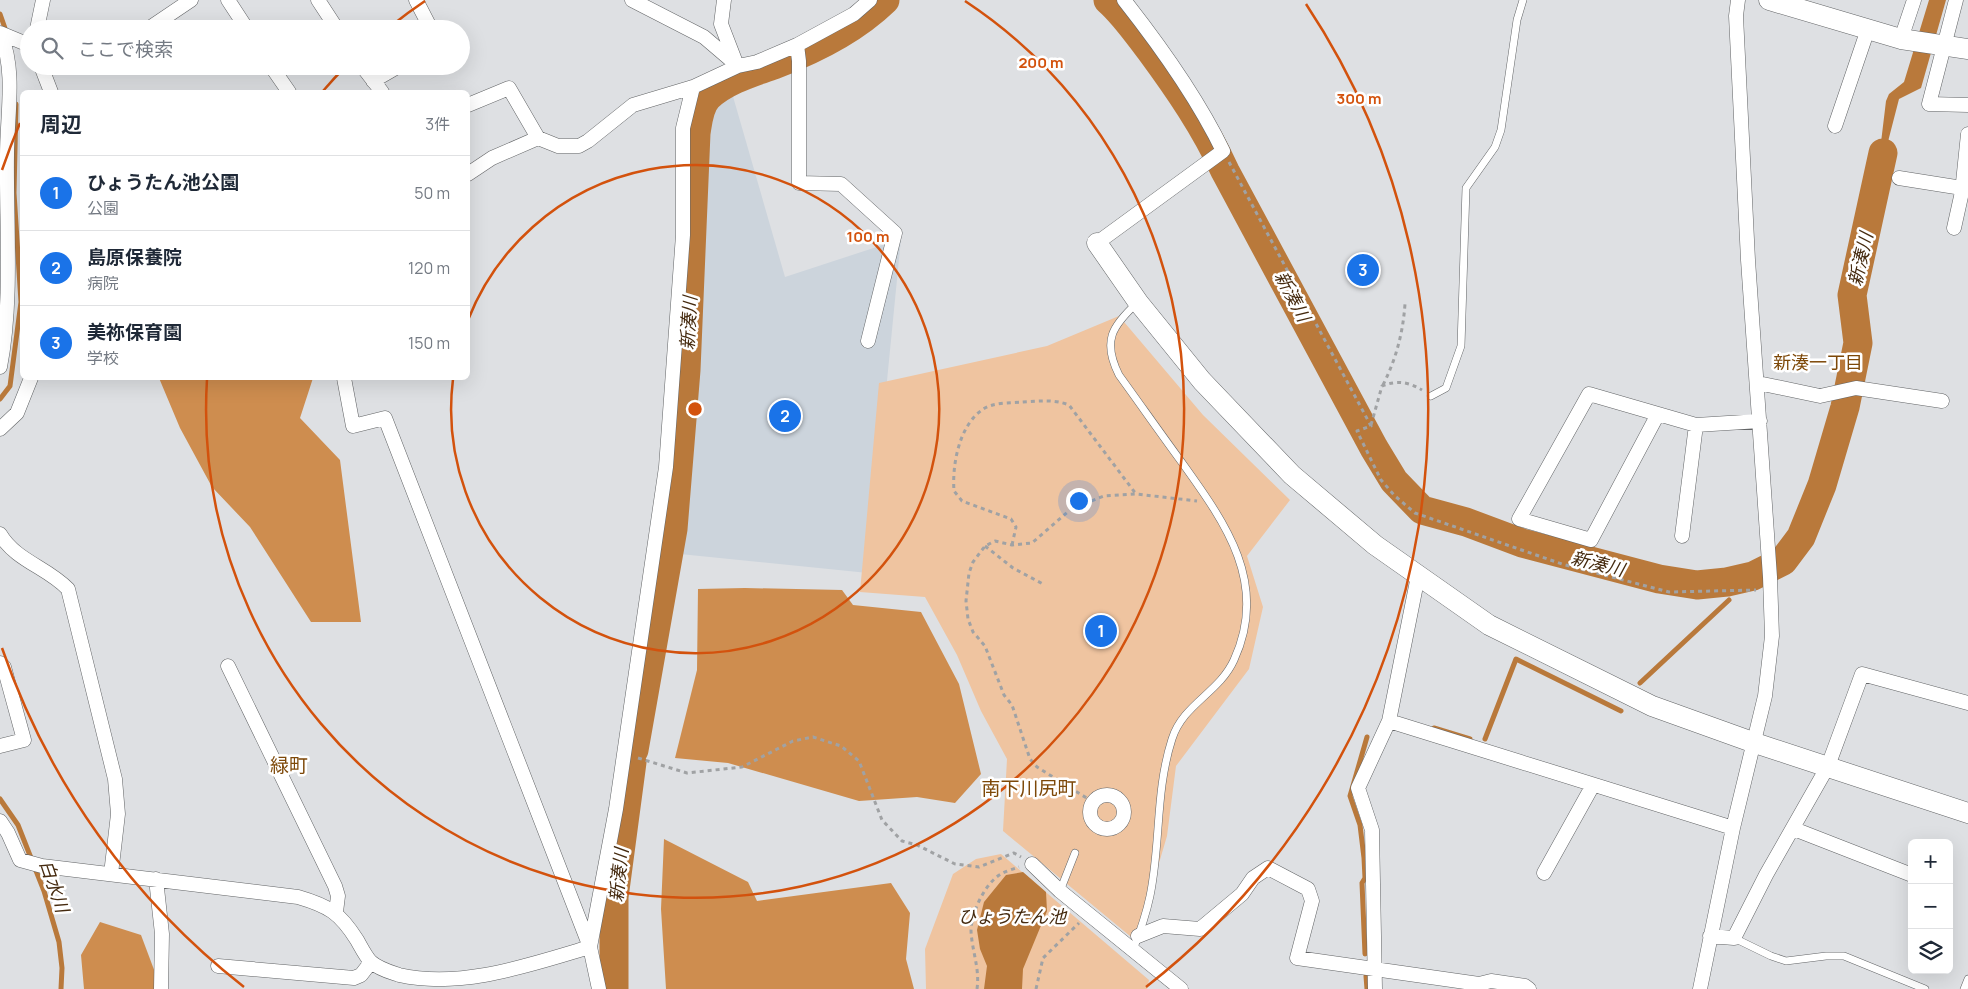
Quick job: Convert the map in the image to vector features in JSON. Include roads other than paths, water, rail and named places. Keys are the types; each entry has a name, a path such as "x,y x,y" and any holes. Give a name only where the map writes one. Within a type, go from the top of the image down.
{"street":[{"path":"39,20 43,0"},
{"path":"161,20 191,0"},
{"path":"228,0 240,20"},
{"path":"318,0 331,20"},
{"path":"416,0 426,20"},
{"path":"632,0 704,37 738,66"},
{"path":"724,0 721,24 738,66"},
{"path":"470,104 508,88 538,138 558,146 579,146 633,106 693,87 738,66 798,52 854,14 870,0"},
{"path":"1124,0 1188,89 1210,124 1219,153 1097,242 1138,302 1202,382 1286,469 1368,539 1489,625 1585,674 1652,706 1755,743 1968,813"},
{"path":"1700,989 1733,828 1765,696 1772,636 1771,584 1748,260 1736,16 1738,0"},
{"path":"1769,0 1905,40 1943,47 1968,49"},
{"path":"1905,40 1914,0"},
{"path":"1956,0 1930,104 1968,105"},
{"path":"1836,126 1868,29"},
{"path":"2,35 20,42"},
{"path":"0,367 6,303 9,77 7,50 2,35"},
{"path":"798,52 800,183 841,184 895,233 868,341"},
{"path":"44,75 50,90"},
{"path":"277,75 288,90"},
{"path":"369,75 381,90"},
{"path":"374,81 384,75"},
{"path":"590,947 616,810 666,467 683,235 683,128 693,87"},
{"path":"1954,228 1962,188 1968,134"},
{"path":"470,173 492,158 538,138"},
{"path":"1899,178 1962,188"},
{"path":"0,429 17,413 30,380"},
{"path":"344,380 354,426 385,418 590,947 599,989"},
{"path":"1758,383 1820,396 1856,388 1942,401"},
{"path":"1658,414 1590,540 1519,519 1590,394 1696,425 1760,421"},
{"path":"1682,536 1696,425"},
{"path":"0,534 7,546 23,559 59,580 68,588 115,779 118,814 111,874"},
{"path":"1376,989 1372,830 1358,788 1389,721 1418,576"},
{"path":"0,663 4,667 24,740 0,746"},
{"path":"228,666 335,886 338,896 336,912"},
{"path":"1710,936 1734,938 1766,875 1794,829 1828,766 1862,674 1968,703"},
{"path":"1389,721 1733,828"},
{"path":"1544,873 1593,784"},
{"path":"0,821 8,833 20,860 42,866 298,897 320,903 336,912 348,926 371,962 382,969 417,981 434,983 470,982 590,947"},
{"path":"1794,829 1908,873"},
{"path":"1032,864 1060,890 1181,989"},
{"path":"1138,936 1163,926 1200,929 1242,894 1253,878 1268,868 1308,889 1312,902 1297,958 1479,984 1491,981 1525,986 1529,989"},
{"path":"156,879 162,934 160,989"},
{"path":"218,966 354,978 361,975 371,962"},
{"path":"1160,989 1164,975"}],"lane":[{"path":"1431,396 1446,388 1461,346 1466,188 1495,147 1501,130 1517,20 1523,0"},
{"path":"1133,950 1150,894 1158,804 1164,766 1173,737 1188,710 1222,682 1234,661 1245,631 1248,609 1246,581 1237,550 1223,523 1119,375 1112,361 1110,342 1115,325 1138,302"},
{"path":"1060,890 1076,853"},
{"path":"1734,938 1771,956 1786,960 1844,956 1925,989"},
{"path":"1964,989 1968,978"}],"water":[{"path":"1929,0 1946,0 1921,88 1899,99 1875,192 1886,101 1889,94 1904,82"},
{"name":"ひょうたん池","path":"1023,872 1046,892 1047,911 1023,969 1022,989 984,989 987,966 980,949 977,930 984,902 1006,875"}],"waterway":[{"name":"新湊川","path":"634,750 673,529 686,370 696,133 701,109 708,97 723,86 740,77 791,58 834,38 861,21 885,0"},
{"name":"新湊川","path":"1108,0 1125,17 1150,50 1200,123 1374,448 1394,481 1422,510 1466,522 1522,543 1659,579 1697,585 1727,582 1753,576 1783,561 1801,537 1822,485 1845,407 1858,343 1852,295 1883,153"},
{"name":"白水川","path":"0,14 7,34"},
{"name":"白水川","path":"16,104 14,193 20,286"},
{"name":"白水川","path":"0,399 10,386 20,310"},
{"name":"新湊川","path":"1748,582 1753,576"},
{"path":"1640,683 1729,600"},
{"path":"1485,739 1516,659 1621,711"},
{"path":"1434,728 1470,739"},
{"path":"1365,954 1362,883 1365,878 1364,858 1360,825 1350,796 1367,737"},
{"name":"新湊川","path":"614,989 614,897 632,762"},
{"name":"白水川","path":"0,799 18,825 44,891 59,942 62,968 61,989"},
{"path":"1366,976 1367,989"}],"place":[{"name":"美祢保育園","path":"1363,270"},
{"name":"島原保養院","path":"785,416"},
{"name":"ひょうたん池公園","path":"1101,631"}],"district":[{"name":"新湊一丁目","path":"1818,362"},
{"name":"緑町","path":"289,765"},
{"name":"南下川尻町","path":"1029,788"}]}
